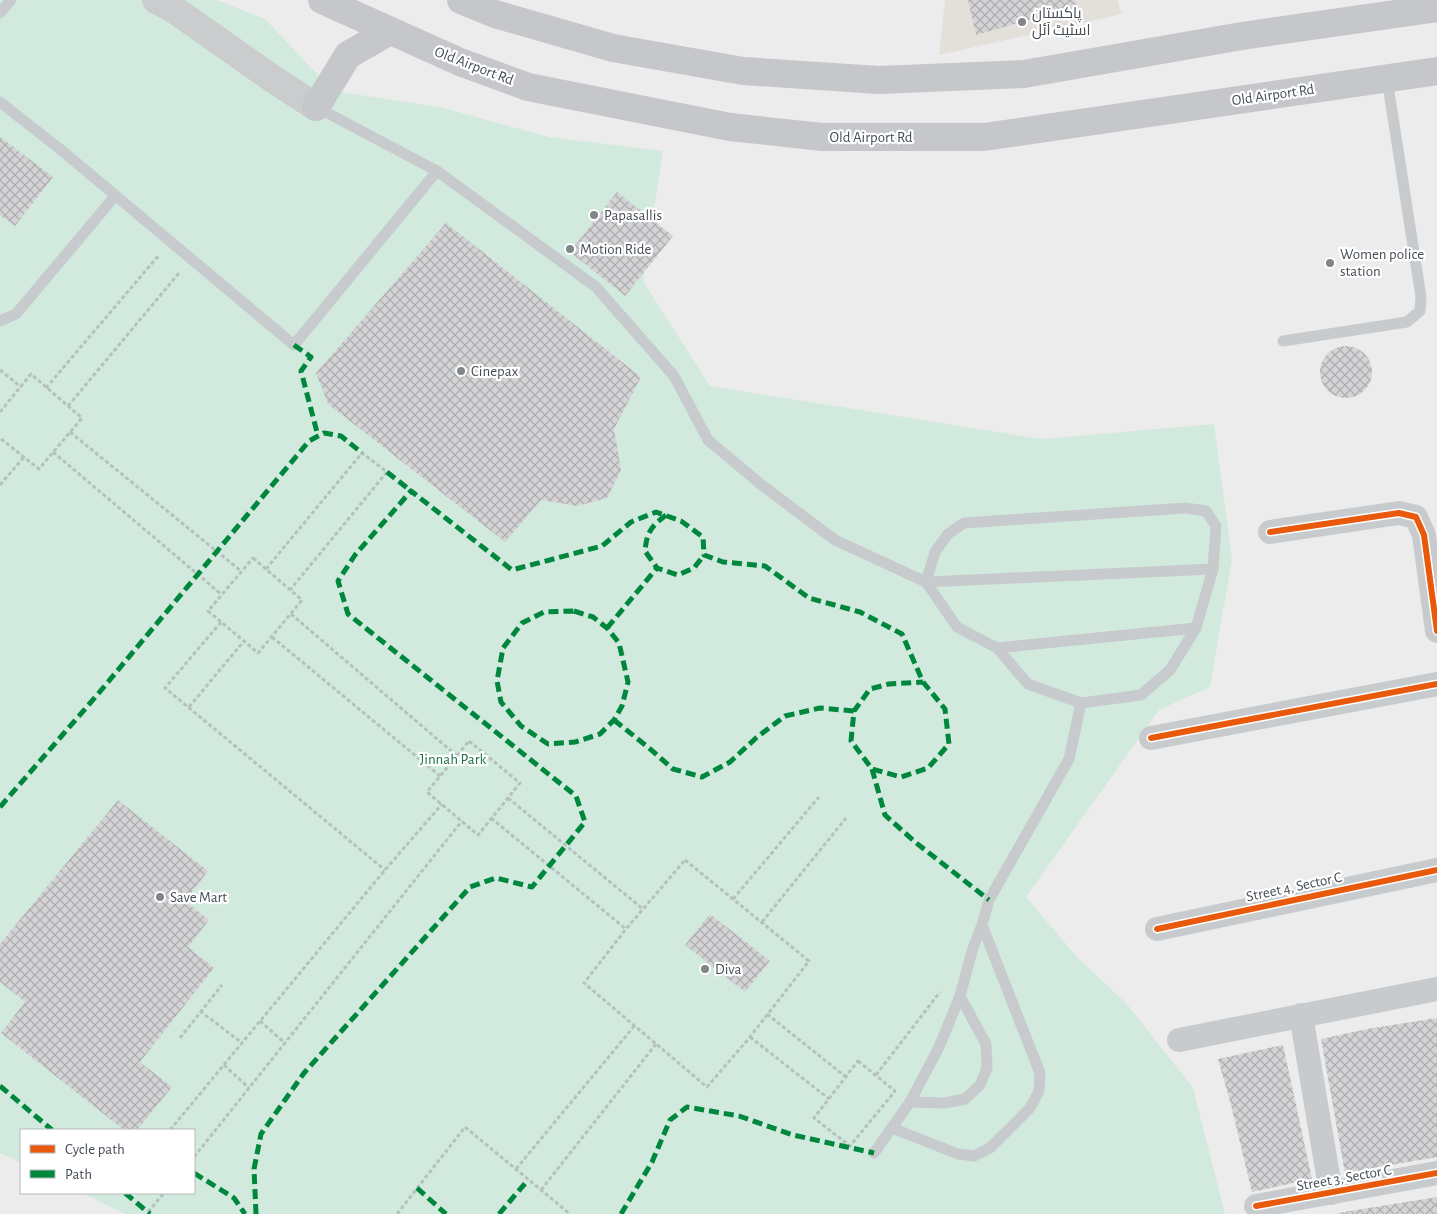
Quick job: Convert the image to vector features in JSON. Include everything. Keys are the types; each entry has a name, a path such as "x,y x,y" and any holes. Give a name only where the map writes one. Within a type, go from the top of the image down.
{"main road":[{"path":"156,0 172,8 316,107 348,55 390,31"},
{"name":"Old Airport Rd","path":"322,0 460,62 528,87 730,127 822,137 984,137 1437,71"},
{"path":"461,0 495,14 613,48 743,71 879,80 1024,74 1242,36 1437,8"}],"street":[{"path":"1270,532 1399,513 1416,517 1424,535 1437,631"},
{"path":"1151,738 1437,684"},
{"name":"Street 4, Sector C","path":"1157,929 1437,870"},
{"path":"1179,1040 1437,989"},
{"name":"Street 3, Sector C","path":"1301,1016 1331,1193"},
{"name":"Street 3, Sector C","path":"1256,1206 1437,1173"}],"lane":[{"path":"0,13 11,0"},
{"path":"1283,340 1407,322 1420,311 1421,297 1387,78"},
{"path":"0,102 60,149 294,344 437,171"},
{"path":"316,107 437,171 596,287 674,376 708,440 762,486 835,540 926,582 1213,569"},
{"path":"0,321 16,314 115,196"},
{"path":"1185,508 1206,511 1216,526 1213,569 1196,628 1170,670 1141,695 1081,703 1028,684 997,648 957,627 926,582 934,552 948,534 964,523 1185,508"},
{"path":"997,648 1196,628"},
{"path":"874,1153 910,1102 939,1047 960,996 972,951 989,900 1069,759 1081,703"},
{"path":"892,1128 958,1154 974,1156 990,1148 1030,1108 1039,1091 1040,1073 982,925"},
{"path":"910,1102 945,1103 966,1099 980,1085 988,1068 986,1044 960,996"}],"path":[{"path":"46,388 159,254"},
{"path":"68,406 179,273"},
{"path":"0,370 20,387"},
{"path":"0,411 30,374 82,418 39,469 1,440"},
{"path":"70,432 241,571"},
{"path":"53,452 221,594"},
{"path":"266,569 362,453 387,472 290,590"},
{"path":"0,485 24,457"},
{"path":"253,558 302,600 258,653 208,611 241,571 253,558"},
{"path":"291,614 457,756"},
{"path":"221,622 165,688 385,870"},
{"path":"272,637 440,776"},
{"path":"188,707 244,641"},
{"path":"469,741 520,783 478,834 427,792 440,776 469,741"},
{"path":"733,899 819,797"},
{"path":"508,798 643,909"},
{"path":"171,1129 442,804"},
{"path":"491,818 626,929"},
{"path":"762,922 846,818"},
{"path":"195,1156 462,821"},
{"path":"685,860 809,961 750,1037 707,1087 584,983 643,909 685,860"},
{"path":"180,1038 222,984"},
{"path":"876,1075 942,990"},
{"path":"200,1011 242,1043"},
{"path":"767,1014 846,1077"},
{"path":"260,1021 285,1043"},
{"path":"516,1169 635,1025"},
{"path":"750,1037 829,1099"},
{"path":"541,1190 656,1044"},
{"path":"858,1061 895,1091 850,1146 814,1118 846,1077 858,1061"},
{"path":"224,1065 249,1088"},
{"path":"397,1214 464,1127 570,1214"},
{"path":"148,1212 163,1194"}],"shaded area":[{"path":"945,0 1117,0 1122,14 939,55"}],"green space":[{"name":"Jinnah Park","path":"0,0 217,0 265,19 333,91 440,107 549,137 663,151 643,281 710,386 1041,439 1214,424 1232,559 1210,687 1159,710 1026,897 1078,958 1127,1004 1193,1088 1225,1214 125,1214 84,1194 195,1194 195,1129 20,1129 20,1163 0,1153"}],"building":[{"path":"968,0 1075,0 1077,6 976,35"},
{"path":"0,137 53,177 15,226 0,215"},
{"path":"617,192 673,236 625,296 570,252"},
{"path":"446,223 641,377 614,429 621,470 607,498 577,506 541,500 505,542 328,404 316,373"},
{"path":"1341,346 1351,346 1360,350 1368,358 1372,372 1368,386 1360,394 1351,398 1341,398 1332,394 1324,386 1320,377 1320,367 1324,358 1332,350"},
{"path":"118,800 208,871 185,901 209,920 188,947 214,968 140,1062 172,1087 138,1129 123,1129 1,1033 25,1002 0,982 0,944"},
{"path":"710,914 770,961 745,992 685,945"},
{"path":"1437,1018 1437,1157 1345,1173 1321,1039 1367,1029"},
{"path":"1283,1045 1312,1179 1252,1192 1218,1059"},
{"path":"1437,1197 1437,1214 1338,1214 1338,1213"}],"marked path":[{"path":"294,345 311,357 301,371 318,436"},
{"path":"0,807 98,694 309,441 324,433 341,436 362,453"},
{"path":"387,472 411,491"},
{"path":"256,1214 254,1169 261,1134 304,1073 470,887 496,878 532,887 585,822 576,796 348,614 338,581 355,555 411,491 512,570 602,546 631,522 656,512 681,521 703,537 704,555 723,562 765,566 809,598 860,612 902,634 923,682 945,709 949,744 928,768 901,777 872,769 851,741 854,711 870,689 889,684 923,682"},
{"path":"666,515 651,530 646,544 645,551 657,568 678,575 694,568 704,555"},
{"path":"607,628 657,568"},
{"path":"574,611 593,617 607,628 619,643 628,682 622,706 614,720 600,734 575,742 548,744 521,726 501,702 497,681 503,648 522,623 544,612 574,611"},
{"path":"614,720 673,769 702,777 730,762 756,738 785,716 820,708 854,711"},
{"path":"872,769 885,815 915,842 989,900"},
{"path":"0,1086 51,1129"},
{"path":"621,1214 652,1162 670,1120 687,1107 739,1116 793,1135 874,1153"},
{"path":"195,1174 234,1198 245,1214"},
{"path":"499,1214 528,1180"},
{"path":"417,1188 446,1214"},
{"path":"126,1194 150,1214"}],"cycle path":[{"path":"1270,532 1399,513 1416,517 1424,535 1437,631"},
{"path":"1151,738 1437,684"},
{"path":"1157,929 1437,870"},
{"path":"1256,1206 1437,1173"}],"place":[{"name":"پاکستان اسٹیٹ آئل","path":"1022,22"},
{"name":"Papasallis","path":"594,215"},
{"name":"Motion Ride","path":"570,249"},
{"name":"Women police station","path":"1330,263"},
{"name":"Cinepax","path":"461,371"},
{"name":"Save Mart","path":"160,897"},
{"name":"Diva","path":"705,969"}]}
